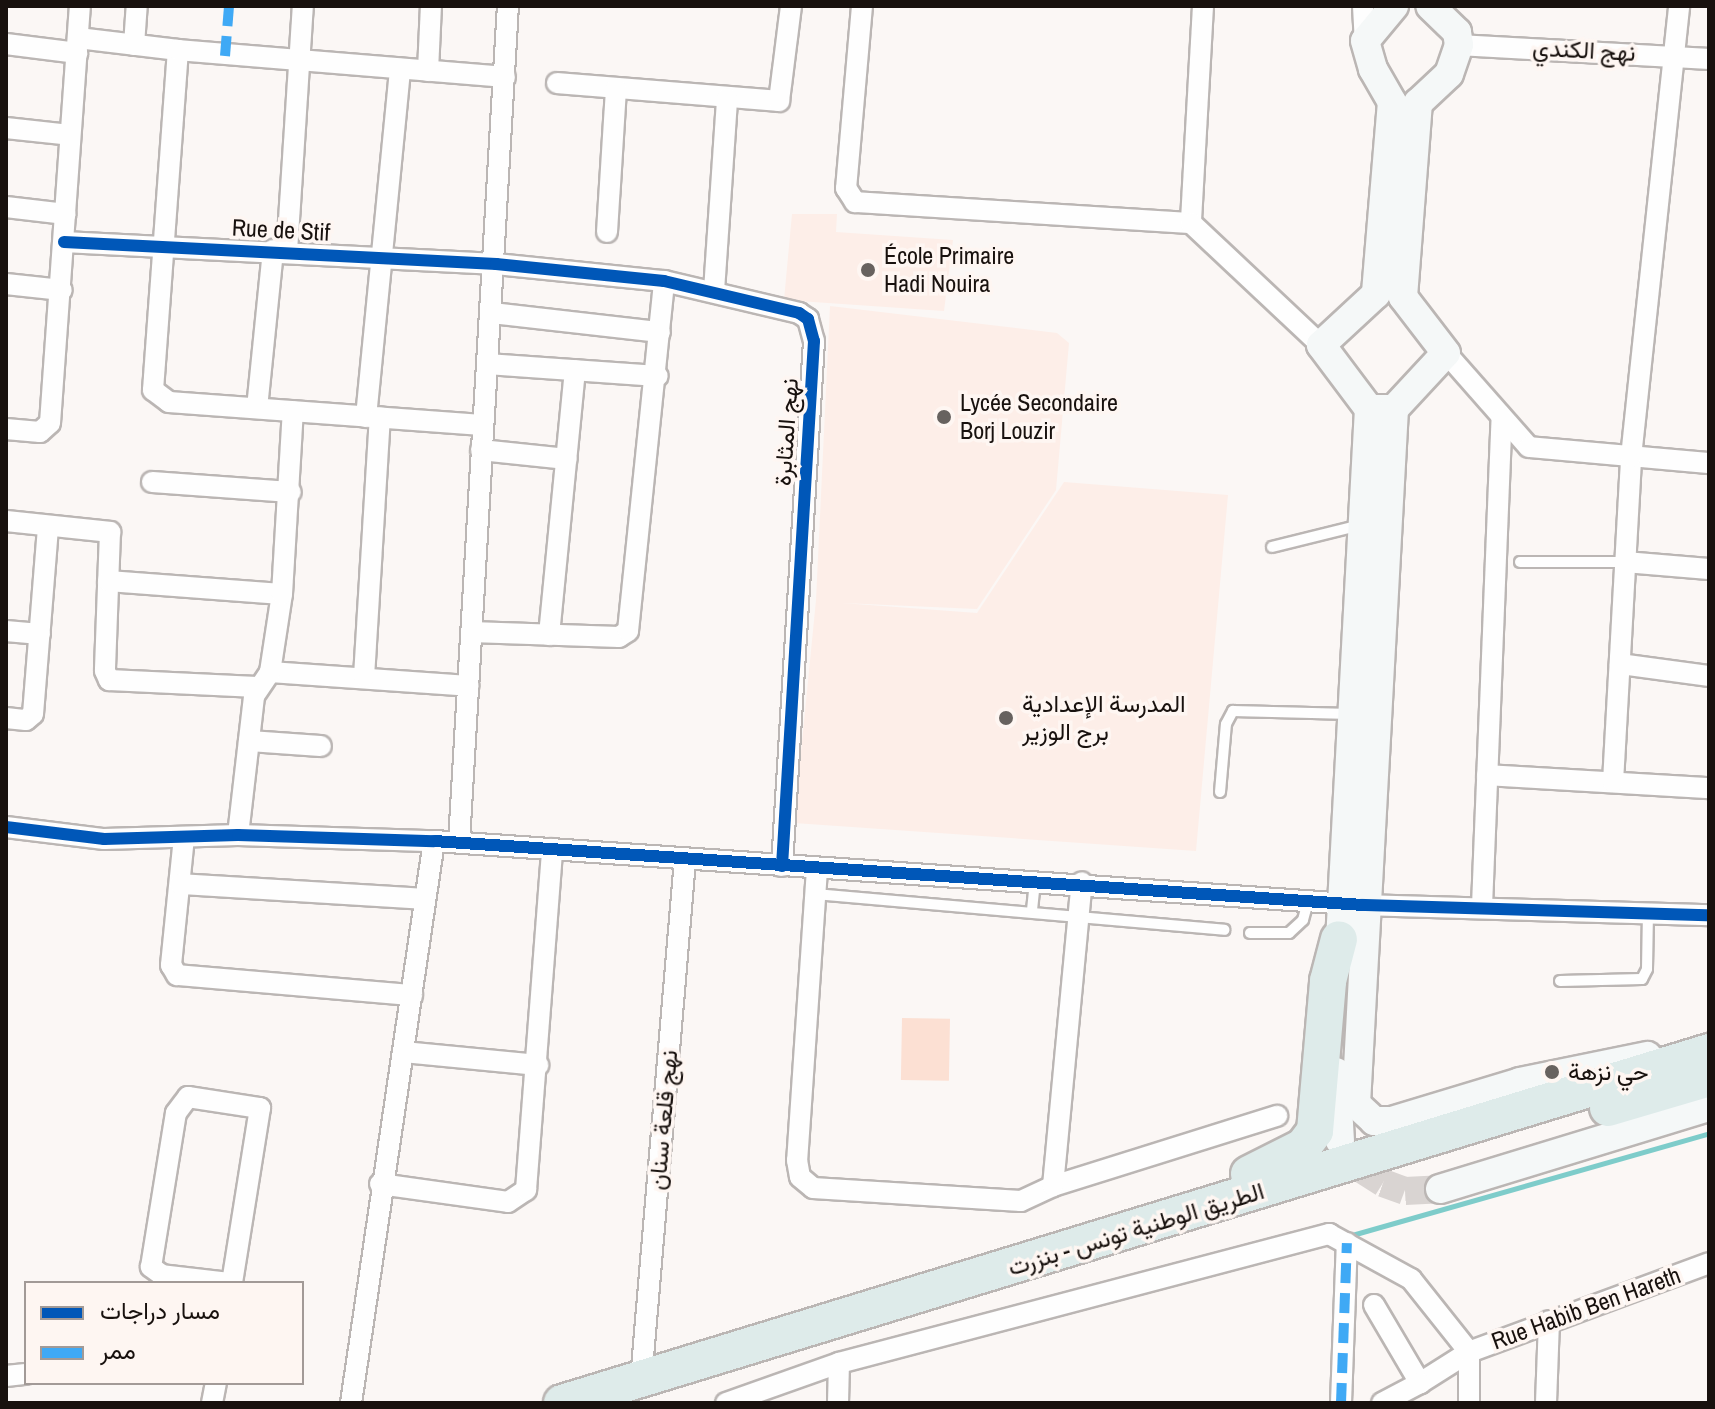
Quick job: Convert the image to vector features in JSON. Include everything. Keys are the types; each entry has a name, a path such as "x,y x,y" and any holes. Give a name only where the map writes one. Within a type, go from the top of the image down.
{"highway":[{"path":"1167,1209 1283,1159 1303,1147 1315,1131 1328,981 1339,939"},
{"name":"الطريق الوطنية تونس - بنزرت","path":"646,1392 1019,1266 1709,1052"},
{"path":"1019,1266 1078,1239 1167,1209 1660,1053"},
{"name":"الطريق الوطنية تونس - بنزرت","path":"564,1402 646,1392 1709,1078"}],"street":[{"path":"6,429 40,432 50,423 62,290 80,6"},
{"path":"134,45 137,6"},
{"path":"257,408 280,251 303,6"},
{"path":"428,71 431,6"},
{"path":"459,842 482,425 496,264 508,6"},
{"path":"557,83 779,101 791,6"},
{"path":"862,6 846,188 855,202 1191,223 1321,345 1381,409 1352,904 1339,939 1335,1107 1340,1141"},
{"path":"1191,223 1203,6"},
{"path":"1321,345 1389,295 1405,102 1373,69 1365,41 1363,6"},
{"path":"1365,41 1394,6"},
{"path":"1405,102 1449,74 1459,45 1457,32 1430,6"},
{"path":"1613,782 1631,457 1679,6"},
{"path":"6,44 134,45 297,63 505,77"},
{"name":"نهج الكندي","path":"1459,45 1709,59"},
{"path":"178,50 153,390 157,397 482,425"},
{"path":"364,677 373,417 400,69"},
{"path":"607,232 616,88"},
{"path":"714,291 727,98"},
{"path":"6,128 70,135"},
{"path":"6,207 66,214"},
{"name":"Rue de Stif","path":"64,242 496,264"},
{"name":"نهج المثابرة","path":"496,264 664,281 799,313 808,319 814,341 782,866"},
{"path":"471,632 619,637 633,621 658,376 664,281"},
{"path":"6,284 62,290"},
{"path":"1389,295 1532,448 1709,463"},
{"path":"492,313 660,332"},
{"path":"1446,353 1381,409 1362,525 1351,714 1356,1104 1366,1117 1392,1121 1520,1082 1660,1053 1709,1039"},
{"path":"487,364 658,376"},
{"path":"549,635 575,370"},
{"path":"238,835 249,741 282,594 291,492 293,411"},
{"path":"1482,906 1502,418"},
{"path":"481,450 567,459"},
{"path":"152,482 291,492"},
{"path":"6,521 110,532 105,671 109,680 364,677 469,686"},
{"path":"6,718 32,717 48,527"},
{"path":"1625,562 1709,569"},
{"path":"108,581 282,594"},
{"path":"6,631 40,634"},
{"path":"1620,664 1709,676"},
{"path":"249,741 321,746"},
{"path":"1487,775 1709,788"},
{"path":"6,827 104,839 238,835 459,842 817,869 1082,882 1352,904 1709,915"},
{"path":"184,837 171,965 177,975 412,995"},
{"path":"351,1403 380,1184 434,841"},
{"path":"380,1184 508,1202 519,1198 528,1181 552,849"},
{"name":"نهج قلعة سنان","path":"646,1392 685,860"},
{"path":"817,869 800,1177 827,1192 1007,1203 1277,1116"},
{"path":"1053,1186 1082,882"},
{"path":"180,884 425,899"},
{"path":"403,1052 538,1065"},
{"path":"213,1281 162,1275 151,1267 176,1113 188,1097 260,1108 230,1281"},
{"path":"1440,1189 1709,1107"},
{"path":"726,1403 839,1363 1346,1242 1341,1403"},
{"name":"Rue Habib Ben Hareth","path":"1346,1242 1411,1279 1469,1352 1709,1263"},
{"path":"1374,1305 1420,1383"},
{"path":"1546,1403 1549,1321"},
{"path":"1382,1403 1469,1352"},
{"path":"1469,1352 1469,1403"},
{"path":"838,1403 839,1363"}],"lane":[{"path":"1272,547 1362,525"},
{"path":"1520,562 1625,562"},
{"path":"1220,792 1226,724 1233,711 1351,714"},
{"path":"1032,910 1035,880"},
{"path":"815,894 1079,914 1224,930"},
{"path":"1250,933 1289,933 1303,920 1308,901"},
{"path":"1560,981 1642,979 1647,969 1648,913"}],"shaded area":[{"name":"École Primaire Hadi Nouira","path":"792,214 837,214 836,232 953,240 944,311 784,300"},
{"name":"المدرسة الإعدادية برج الوزير","path":"830,306 1057,333 1069,343 1056,490 977,609 842,603 977,613 1064,482 1228,495 1196,851 794,823 816,600"},
{"path":"902,1018 950,1019 949,1081 901,1080"}],"waterway":[{"path":"1352,1235 1709,1133"}],"tunnel":[{"path":"1346,1148 1361,1169 1383,1183 1405,1191 1440,1189"}],"marked path":[{"path":"225,56 229,6"},
{"path":"1341,1403 1347,1243"}],"cycle path":[{"path":"64,242 496,264 664,281 799,313 808,319 814,341 782,866"},
{"path":"6,827 104,839 238,835 434,841 1363,905 1709,915"}],"place":[{"name":"École Primaire Hadi Nouira","path":"868,270"},
{"name":"Lycée Secondaire Borj Louzir","path":"944,417"},
{"name":"المدرسة الإعدادية برج الوزير","path":"1006,718"},
{"name":"حي نزهة","path":"1552,1072"}]}
